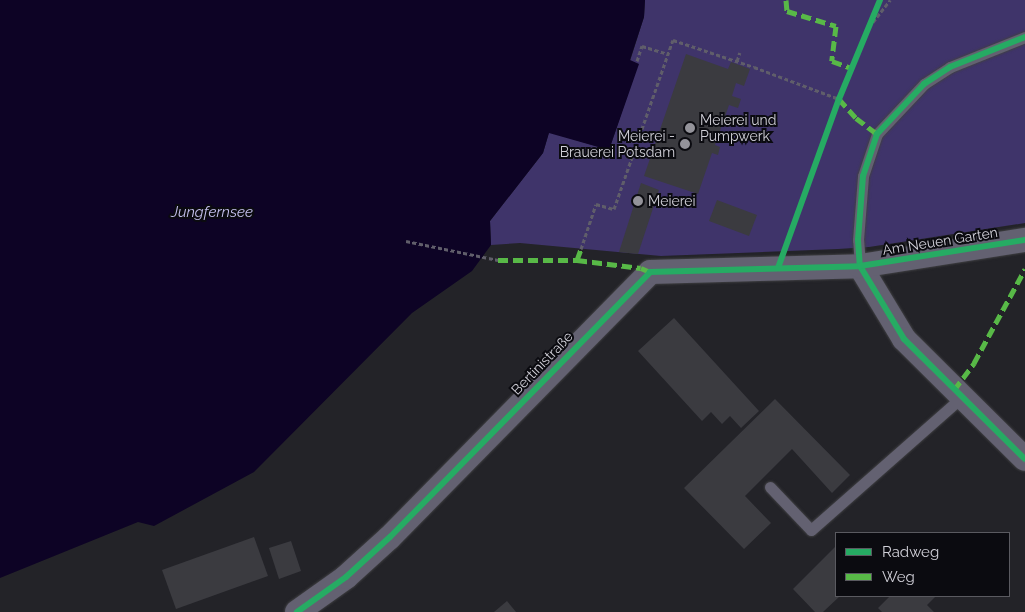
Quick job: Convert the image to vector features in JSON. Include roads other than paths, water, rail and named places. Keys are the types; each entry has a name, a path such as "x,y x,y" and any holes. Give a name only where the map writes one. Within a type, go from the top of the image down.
{"street":[{"name":"Am Neuen Garten","path":"860,266 1025,240"},
{"path":"860,266 904,339 1025,459"},
{"name":"Bertinistraße","path":"297,612 346,577 390,537 650,272 860,266"}],"lane":[{"path":"860,266 858,240 863,176 877,134 924,84 950,67 1025,37"},
{"path":"770,487 812,530 962,396"}],"water":[{"name":"Jungfernsee","path":"0,0 645,0 644,17 630,60 639,64 609,150 549,133 543,153 490,221 491,245 472,271 412,313 254,472 154,526 138,522 0,578"}],"place":[{"name":"Meierei und Pumpwerk","path":"690,128"},
{"name":"Meierei - Brauerei Potsdam","path":"685,144"},
{"name":"Meierei","path":"638,201"}]}
